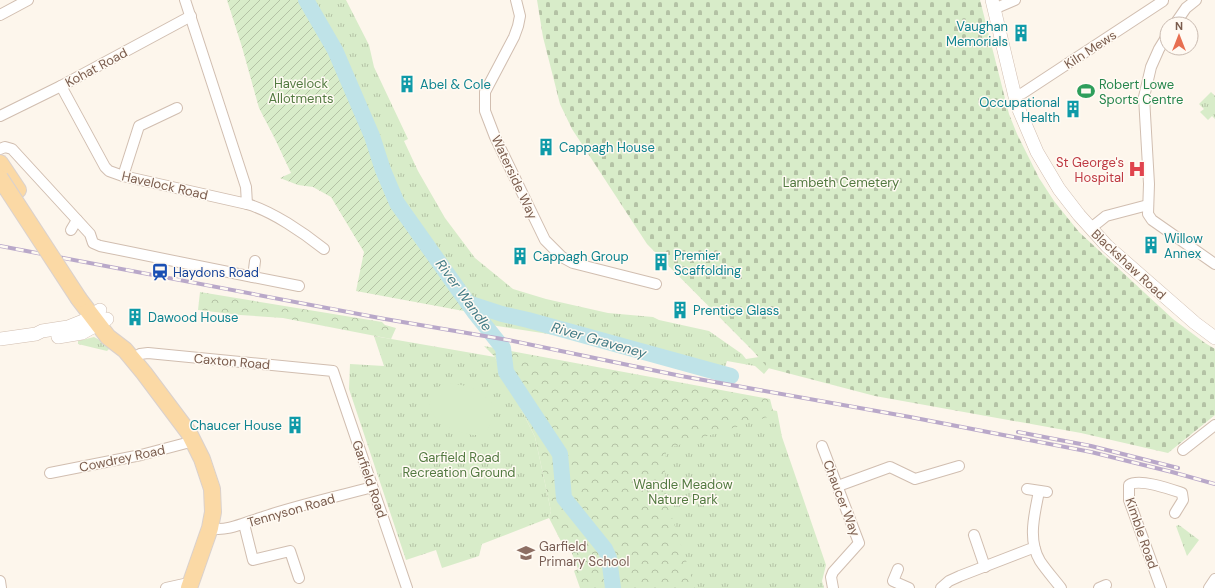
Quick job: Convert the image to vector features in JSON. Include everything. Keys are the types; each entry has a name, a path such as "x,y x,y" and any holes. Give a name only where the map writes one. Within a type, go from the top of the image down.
{"main road":[{"path":"3,172 83,296 99,317 108,338 128,354 144,373 183,424 194,441 212,489 213,512 210,528 189,587"}],"street":[{"path":"0,15 28,0"},
{"path":"185,0 246,187 248,204"},
{"name":"Waterside Way","path":"516,0 520,16 518,26 514,37 485,92 485,111 495,137 545,240 562,256 573,263 656,284"},
{"path":"993,4 1015,0"},
{"name":"Kiln Mews","path":"1015,96 1023,93 1163,0"},
{"path":"1180,16 1186,8 1196,0"},
{"name":"Blackshaw Road","path":"993,4 1015,96 1029,135 1046,169 1059,189 1107,246 1195,323 1215,338"},
{"name":"Kohat Road","path":"0,116 61,86 191,16"},
{"path":"1159,49 1151,67 1144,97 1149,184 1148,214 1152,220 1215,264"},
{"name":"Havelock Road","path":"61,86 105,167 109,171 123,176 256,206 303,232 324,249"},
{"path":"123,176 139,126 178,108"},
{"path":"0,149 5,147 12,149 90,234 93,243 100,246 299,286"},
{"path":"1091,228 1106,216 1148,205"},
{"path":"71,230 77,220"},
{"path":"253,277 255,261"},
{"path":"0,339 36,334 42,331 68,327 99,317"},
{"name":"Caxton Road","path":"128,354 148,353 333,371"},
{"name":"Garfield Road","path":"333,371 407,588"},
{"path":"1183,450 1215,425"},
{"name":"Cowdrey Road","path":"50,473 141,455 194,441"},
{"name":"Chaucer Way","path":"822,446 860,542 833,572 831,577 833,588"},
{"path":"838,486 890,467 915,479 959,466"},
{"name":"Kimble Road","path":"1161,588 1129,500 1129,485 1132,482 1138,482 1155,485 1182,493 1183,500 1175,513"},
{"name":"Tennyson Road","path":"210,528 216,530 244,524 262,517 372,487"},
{"path":"1027,489 1043,491 1033,532 1035,549 1040,561 1061,588"},
{"path":"244,524 253,560 290,551 299,578"},
{"path":"974,535 984,567"},
{"path":"941,588 949,581 1035,549"},
{"path":"898,569 891,585 908,588"},
{"path":"1209,588 1215,579"},
{"path":"0,581 1,588"},
{"path":"166,588 184,584 189,587"}],"green space":[{"name":"Havelock Allotments","path":"227,0 300,0 320,30 341,70 386,184 407,225 469,312 356,291 364,252 331,197 313,187 298,185 280,178 291,173 259,108"},
{"path":"300,0 346,0 369,45 374,67 408,139 404,141 418,171 445,218 475,258 513,289 546,299 608,313 653,317 659,320 709,331 742,354 746,359 759,357 769,368 764,374 755,366 727,361 724,370 568,337 491,325 469,312 407,225 386,184 341,70 320,30"},
{"name":"Lambeth Cemetery","path":"537,0 980,0 1009,114 1017,134 1039,178 1054,201 1079,232 1173,319 1215,349 1215,415 1168,453 1081,433 875,396 768,368 647,244 572,129 560,104 543,37"},
{"path":"1211,92 1215,96 1215,119 1212,116 1208,120 1200,112 1204,109 1199,104"},
{"path":"200,292 382,322 385,325 396,328 391,339 283,318 198,310"},
{"name":"Garfield Road Recreation Ground","path":"374,336 495,357 535,437 551,511 549,518 482,544 479,556 442,568 436,550 406,560 349,389 350,364 384,366"},
{"path":"94,337 103,342 109,349 107,351 78,344 78,341"},
{"path":"484,346 770,399 774,415 666,449 664,493 695,588 580,588 574,571 578,569 570,548 565,549 549,518 551,511 535,437 495,357"},
{"name":"Wandle Meadow Nature Park","path":"513,361 777,411 782,437 826,565 822,581 824,588 613,588"},
{"path":"448,383 463,385 474,389 484,395 495,406 491,423 486,432 476,435 455,430 444,424 435,416 429,407 433,395 440,386"},
{"path":"1179,525 1199,540 1187,556 1176,526"}],"waterway":[{"name":"River Wandle","path":"306,0 335,50 372,136 383,170 397,203 475,313 503,348 506,372 560,454 564,498 605,549 609,558 613,588"},
{"name":"River Graveney","path":"468,303 502,314 731,376"}],"railway":[{"path":"0,246 385,319 508,340 681,376 910,417 1091,452 1215,484"},
{"path":"1018,432 1091,446 1178,468"}],"place":[{"name":"Vaughan Memorials","path":"1021,33"},
{"name":"Abel & Cole","path":"407,84"},
{"name":"Robert Lowe Sports Centre","path":"1086,91"},
{"name":"Occupational Health","path":"1073,109"},
{"name":"Cappagh House","path":"546,147"},
{"name":"St George's Hospital","path":"1137,169"},
{"name":"Willow Annex","path":"1151,245"},
{"name":"Cappagh Group","path":"520,256"},
{"name":"Premier Scaffolding","path":"661,262"},
{"name":"Haydons Road","path":"160,272"},
{"name":"Prentice Glass","path":"680,310"},
{"name":"Dawood House","path":"135,317"},
{"name":"Chaucer House","path":"295,425"},
{"name":"Garfield Primary School","path":"526,553"}]}
